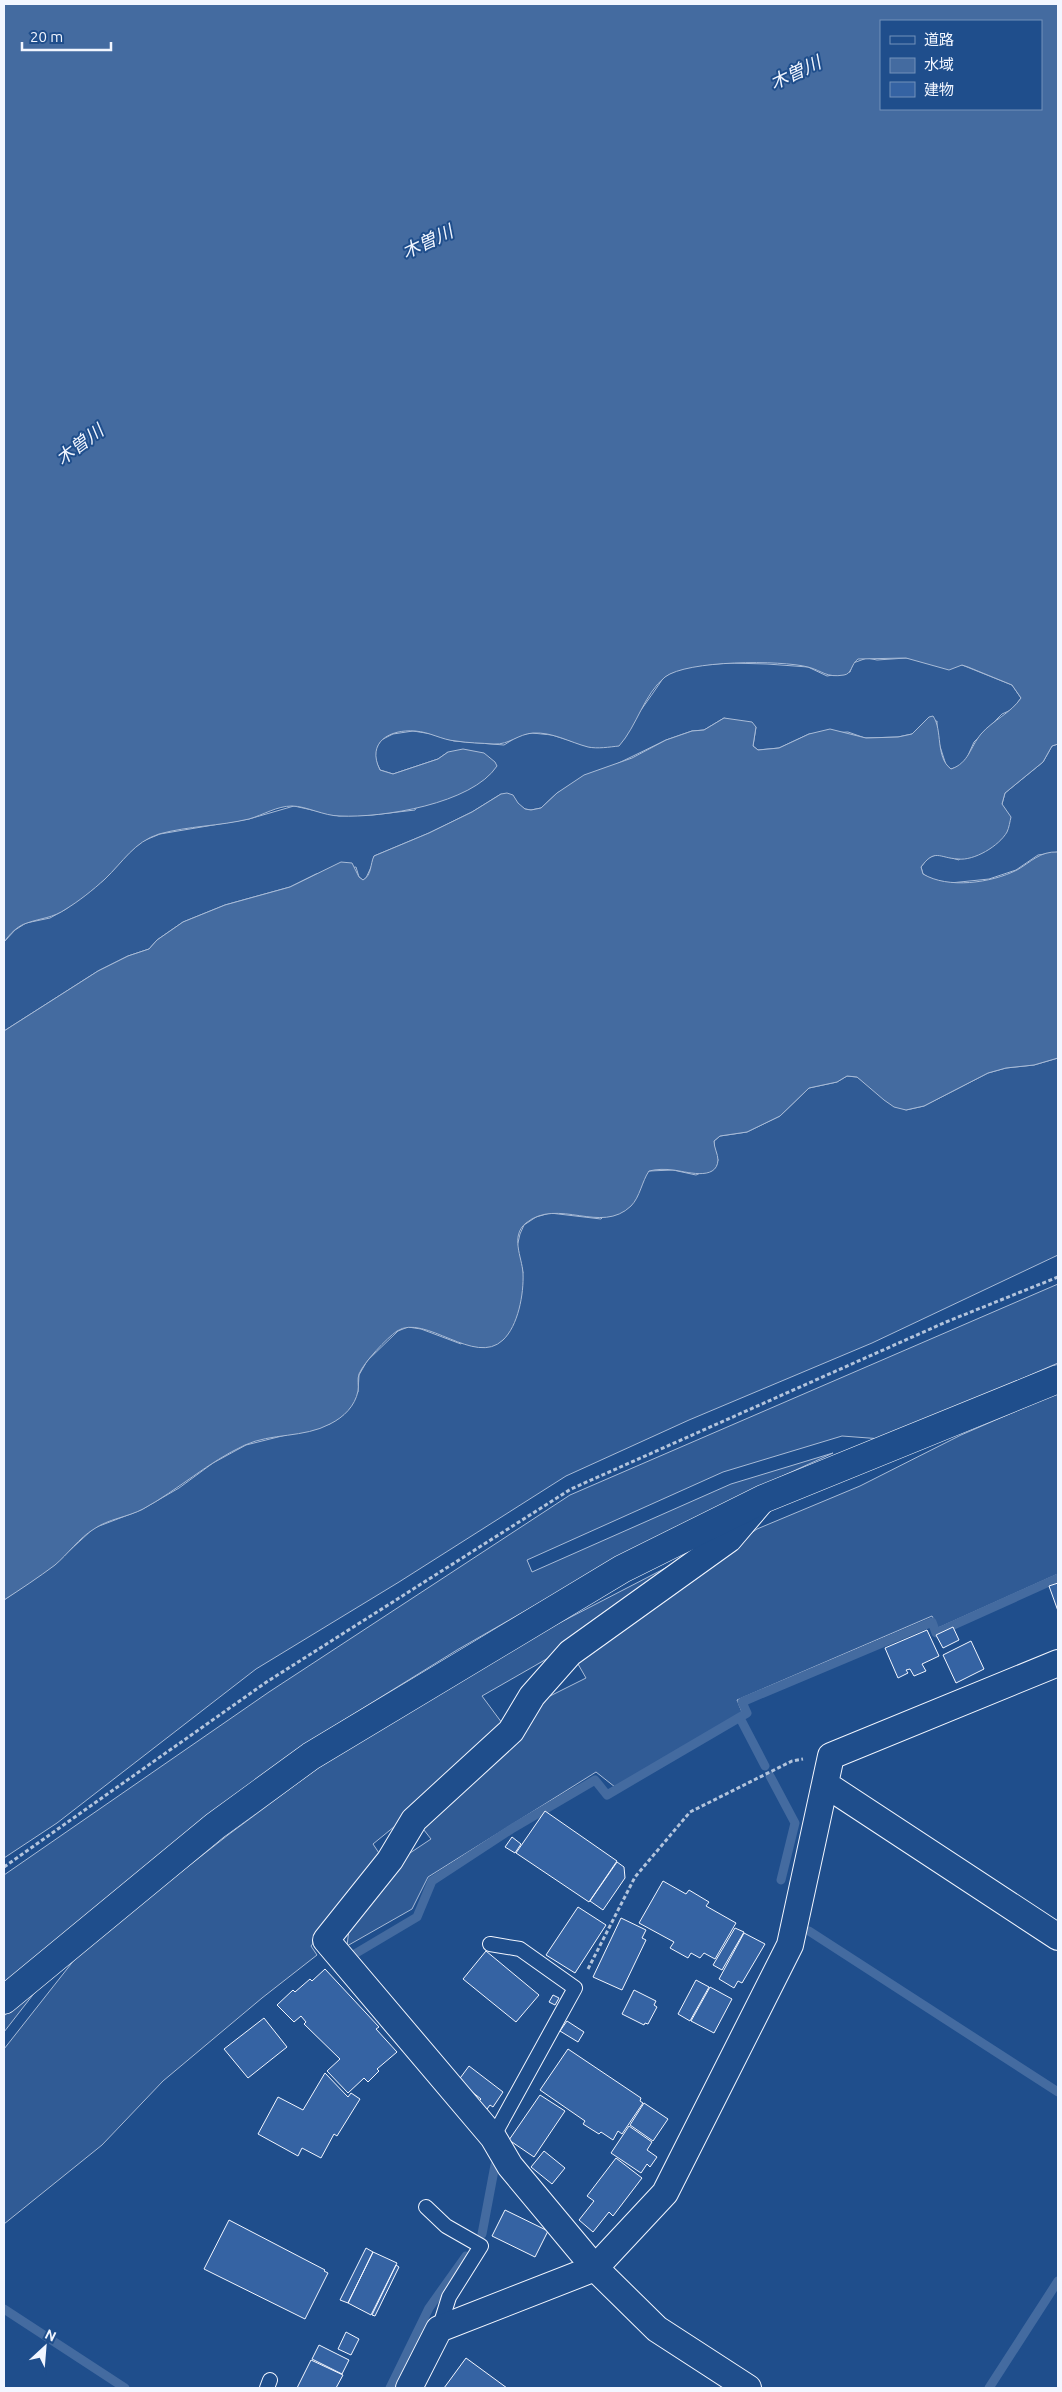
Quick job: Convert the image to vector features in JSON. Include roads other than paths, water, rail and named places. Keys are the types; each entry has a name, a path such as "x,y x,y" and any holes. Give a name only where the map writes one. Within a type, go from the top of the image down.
{"street":[{"path":"4,2000 215,1826 311,1756 622,1569 763,1499 1058,1379"},
{"path":"748,2388 657,2329 595,2268 510,2166 493,2137 326,1940 390,1860 414,1820 511,1731 532,1696 570,1653 729,1539 763,1499"},
{"path":"409,2388 439,2329 595,2268 665,2193 790,1945 831,1756 1058,1663"},
{"path":"825,1784 1058,1937"}],"lane":[{"path":"490,1944 520,1949 575,1988 493,2137"},
{"path":"426,2208 446,2226 482,2246 449,2297 439,2329"}],"water":[{"name":"木曽川","path":"4,4 1058,4 1058,744 1052,746 1043,762 1005,793 1002,804 1011,817 1007,832 998,842 986,851 971,858 958,859 934,856 921,867 923,874 945,882 982,881 1007,875 1046,853 1058,852 1058,1058 1034,1065 1006,1068 988,1073 924,1106 906,1110 894,1107 857,1077 847,1076 837,1082 809,1088 780,1116 747,1132 720,1136 714,1141 718,1160 716,1167 712,1171 699,1174 667,1169 649,1171 634,1202 619,1214 606,1217 552,1213 538,1216 526,1223 521,1228 519,1234 518,1247 523,1273 521,1300 513,1327 503,1340 492,1347 479,1347 421,1329 408,1327 397,1331 376,1351 362,1369 358,1376 357,1396 340,1418 309,1432 255,1441 231,1452 143,1509 94,1529 83,1537 55,1565 4,1600 4,1031 98,971 128,956 149,949 157,940 183,922 225,905 290,887 341,862 352,863 359,877 363,880 369,872 374,856 429,833 472,812 501,794 513,795 525,809 541,808 557,793 584,775 632,758 666,740 692,731 704,730 724,718 752,722 756,727 753,746 758,750 779,748 809,734 830,729 866,738 898,737 912,734 929,717 933,716 938,728 943,758 951,769 966,759 981,734 1021,698 1012,685 968,667 962,665 949,670 906,658 858,659 849,673 838,676 795,665 735,663 693,667 676,671 665,677 651,692 631,729 619,746 588,747 540,733 523,735 504,743 494,744 451,740 415,731 397,732 383,739 378,745 376,760 380,770 393,774 438,759 448,752 463,749 484,753 497,766 485,779 468,790 425,806 402,811 340,816 297,806 286,806 249,819 159,834 136,847 105,879 76,902 61,912 27,923 11,933 4,942"}],"waterway":[{"path":"353,1955 417,1917 432,1881 513,1828 595,1780 607,1795 747,1713 742,1702 932,1622 936,1633 1058,1578"},
{"path":"740,1718 765,1766"},
{"path":"770,1776 795,1823 781,1880"},
{"path":"809,1931 1058,2092"},
{"path":"482,2234 495,2165"},
{"path":"390,2388 429,2308 466,2256"},
{"path":"989,2388 1058,2281"},
{"path":"4,2309 125,2388"}]}
